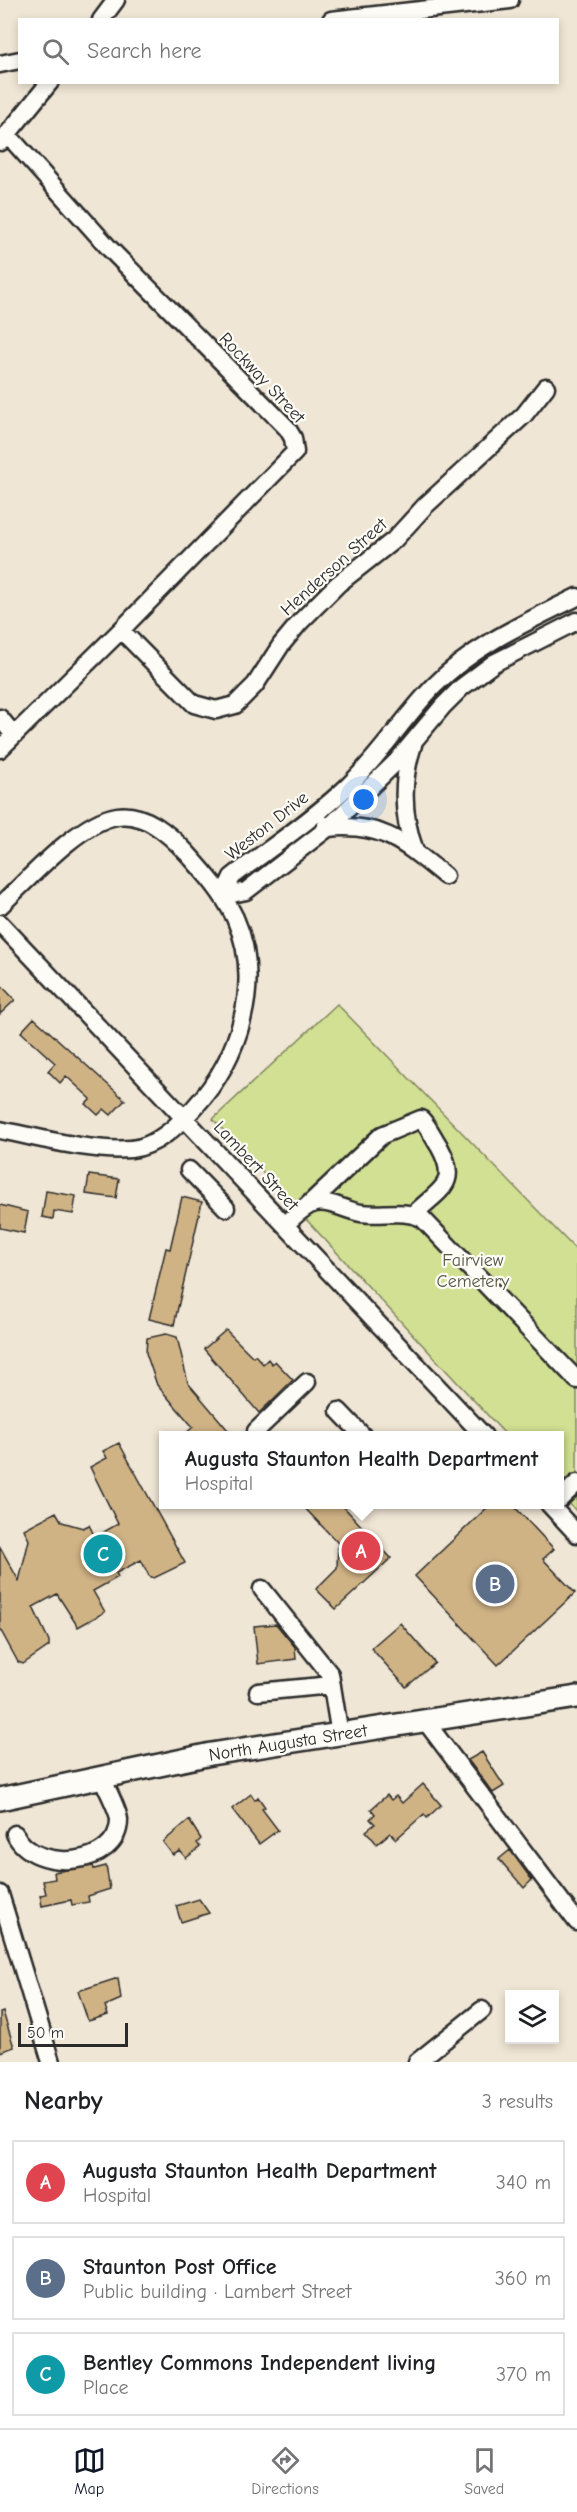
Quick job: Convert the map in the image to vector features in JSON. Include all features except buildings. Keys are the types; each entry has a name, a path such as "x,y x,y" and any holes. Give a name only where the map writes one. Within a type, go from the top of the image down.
{"main road":[{"name":"North Augusta Street","path":"0,1799 212,1754 577,1697"}],"street":[{"path":"102,18 116,0"},
{"path":"349,18 510,0"},
{"path":"0,64 18,60"},
{"path":"3,139 48,84"},
{"name":"Rockway Street","path":"0,749 122,630 295,452 293,438 287,429 3,139"},
{"name":"Henderson Street","path":"122,630 194,704 216,710 235,705 255,685 281,645 300,622 338,584 394,540 433,498 524,415 546,387"},
{"name":"Weston Drive","path":"223,896 232,877 315,813 369,766 406,717 451,670 492,641 577,597"},
{"path":"223,896 246,891 328,828 397,761 442,706 477,675 512,654 577,621"},
{"path":"0,718 14,735"},
{"path":"415,852 407,830 404,800 409,759 416,737"},
{"path":"315,813 328,828"},
{"path":"0,906 87,827 118,816 149,822 169,835 223,896 235,919 244,952 244,1012 239,1032 222,1072 185,1118 163,1136 131,1149 96,1146 0,1130"},
{"path":"328,828 350,827 381,832 398,838 445,876"},
{"name":"Lambert Street","path":"0,922 479,1431"},
{"path":"285,1225 382,1135 421,1119 450,1165 449,1176 444,1185 414,1214"},
{"path":"189,1170 226,1208"},
{"path":"307,1206 323,1202 369,1214 414,1214 427,1222 577,1380"},
{"path":"256,1431 307,1382"},
{"path":"339,1411 358,1431"},
{"path":"564,1495 577,1484"},
{"path":"557,1509 577,1534"},
{"path":"262,1589 326,1667 332,1685 340,1735"},
{"path":"258,1692 332,1685"},
{"path":"426,1722 577,1922"},
{"path":"15,1834 27,1852 42,1858 66,1862 90,1855 109,1845 117,1834 119,1818 102,1777"},
{"path":"0,1894 51,2062"},
{"path":"417,2062 482,2010"}],"green space":[{"name":"Fairview Cemetery","path":"337,1004 577,1251 577,1512 564,1498 564,1431 502,1431 213,1119"}],"place":[{"name":"Augusta Staunton Health Department","path":"361,1551"},
{"name":"Bentley Commons Independent living","path":"103,1554"},
{"name":"Staunton Post Office","path":"495,1584"}]}
